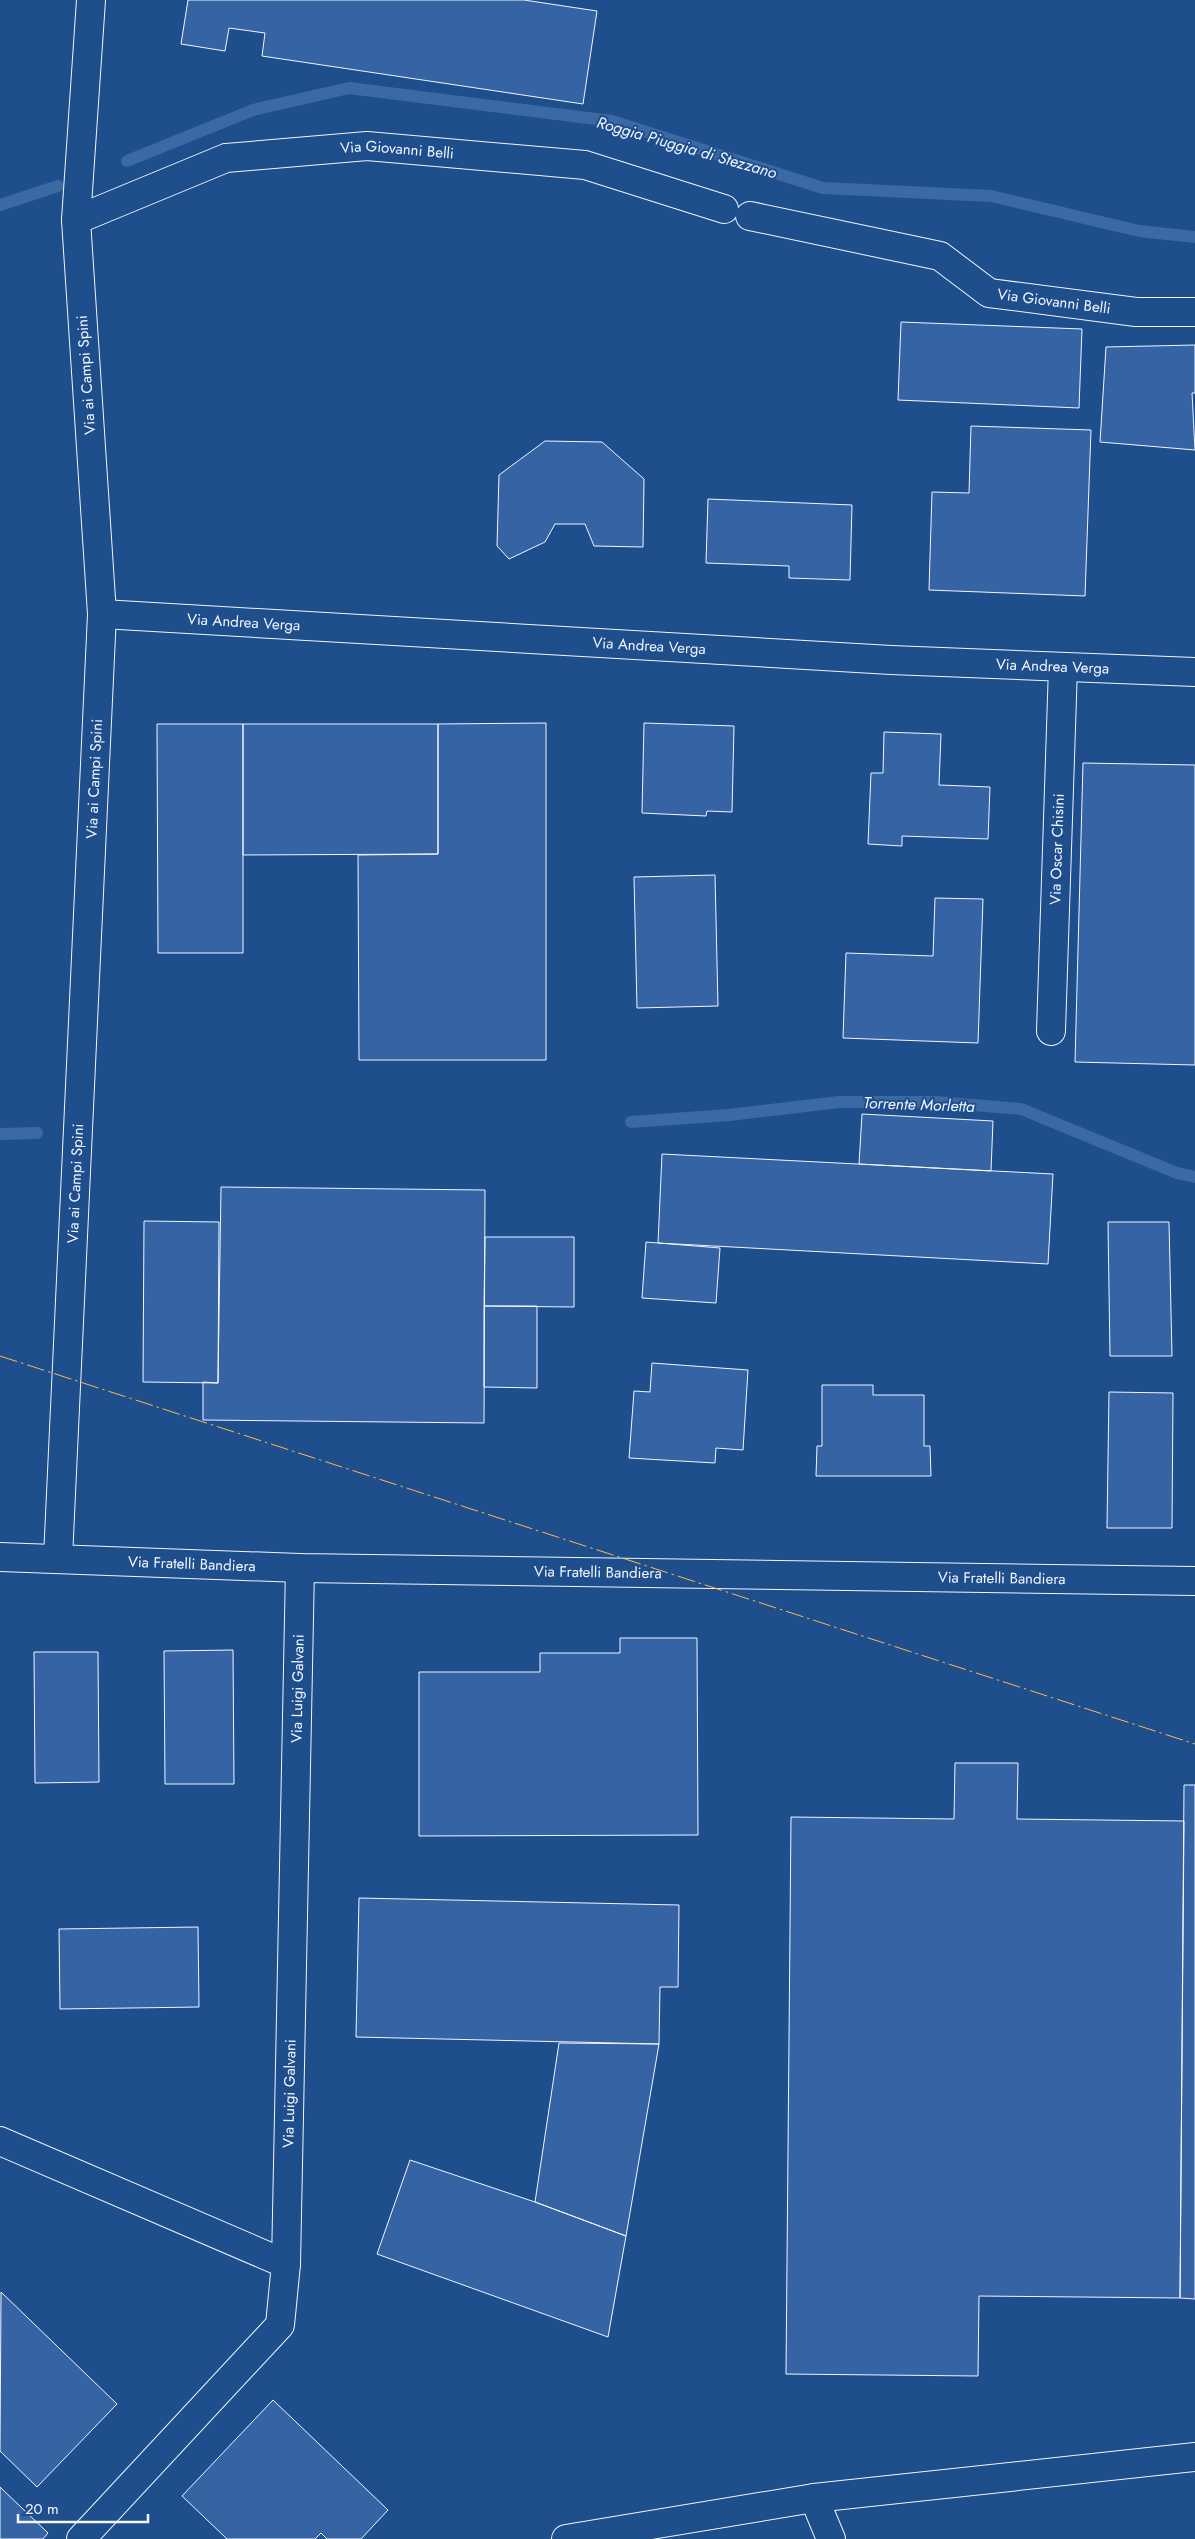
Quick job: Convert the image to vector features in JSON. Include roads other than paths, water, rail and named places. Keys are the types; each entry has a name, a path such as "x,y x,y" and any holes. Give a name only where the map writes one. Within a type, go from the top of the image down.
{"street":[{"name":"Via ai Campi Spini","path":"58,1558 102,614 76,220 91,0"},
{"name":"Via Giovanni Belli","path":"76,220 226,158 368,146 585,165 724,209"},
{"name":"Via Giovanni Belli","path":"750,216 940,256 989,293 1136,312 1195,312"},
{"name":"Via Andrea Verga","path":"102,614 891,660 1195,672"},
{"name":"Via Oscar Chisini","path":"1051,1031 1063,667"},
{"name":"Via Fratelli Bandiera","path":"0,1557 300,1568 1195,1581"},
{"name":"Via Luigi Galvani","path":"80,2539 280,2325 286,2264 300,1568"},
{"path":"0,2141 286,2264"},
{"path":"566,2539 814,2498 1195,2457"},
{"path":"814,2498 831,2539"}],"waterway":[{"name":"Roggia Piuggia di Stezzano","path":"127,161 253,110 349,88 612,121 823,188 991,196 1139,231 1195,237"},
{"name":"Roggia Piuggia di Stezzano","path":"0,205 58,186"},
{"name":"Torrente Morletta","path":"631,1122 729,1115 839,1102 936,1102 1021,1109 1177,1173 1195,1177"},
{"name":"Torrente Morletta","path":"0,1134 37,1133"}]}
